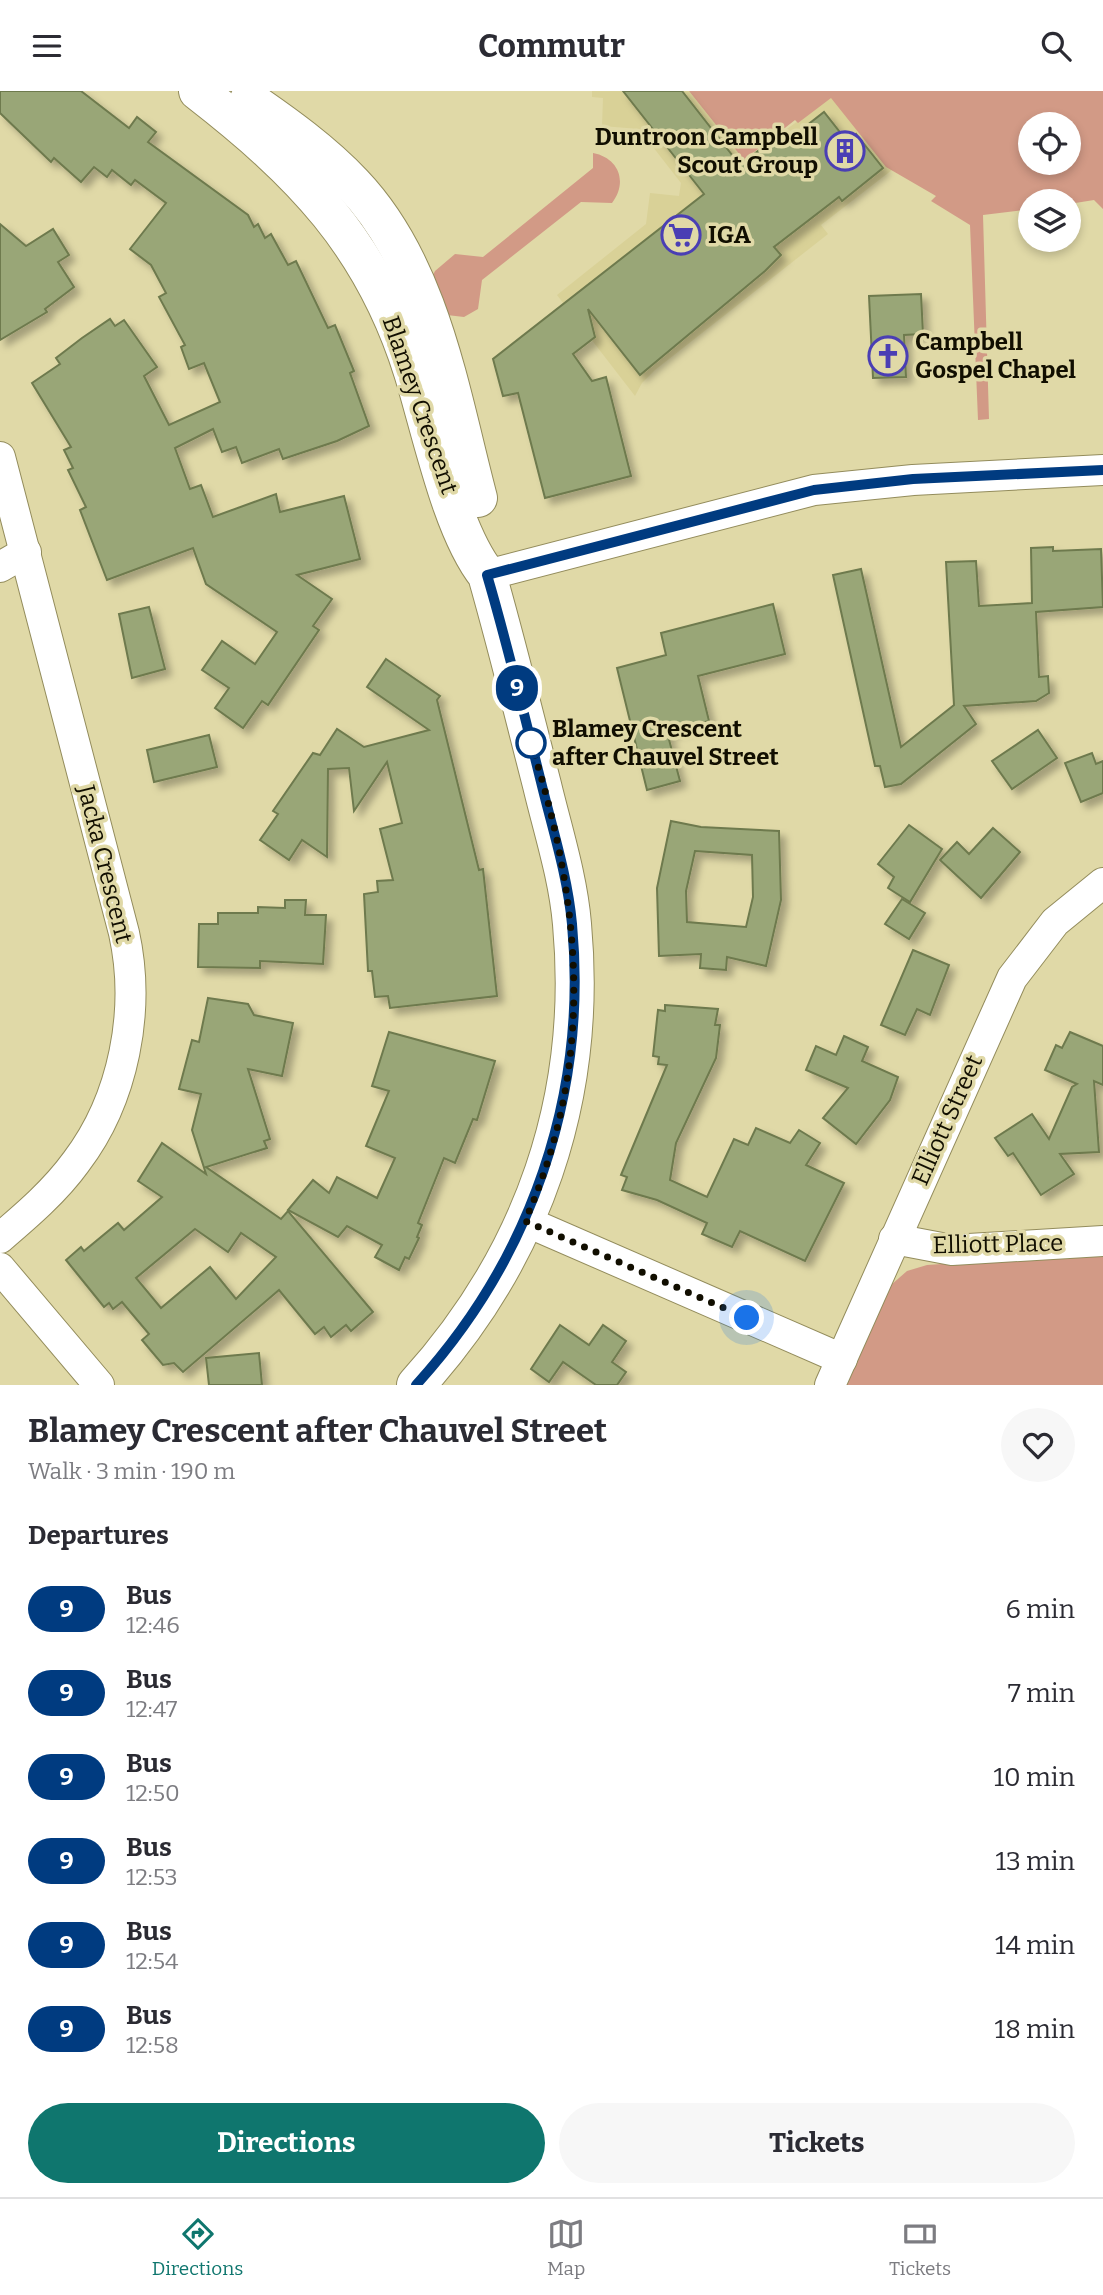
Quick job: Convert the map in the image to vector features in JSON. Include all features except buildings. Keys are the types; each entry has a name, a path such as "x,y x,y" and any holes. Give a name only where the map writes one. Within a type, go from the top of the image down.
{"street":[{"name":"Blamey Crescent","path":"211,92 265,145 381,221 411,274 433,333 441,414 464,538 487,575 566,881 573,945 574,1033 554,1142 525,1221 476,1309 416,1385"},
{"name":"Blamey Crescent","path":"336,192 357,251 441,414"},
{"path":"411,274 394,321 433,333"},
{"name":"Jacka Crescent","path":"0,457 124,933 130,1011 127,1039 115,1083 91,1140 52,1190 0,1238"},
{"path":"487,575 814,490 913,479 1103,470"},
{"path":"0,567 26,552"},
{"name":"Elliott Street","path":"836,1372 1012,978 1034,945 1055,922 1103,883"},
{"path":"525,1221 836,1372"},
{"name":"Elliott Place","path":"894,1240 952,1250 1103,1241"},
{"path":"0,1268 99,1385"}],"shaded area":[{"path":"592,91 689,91 744,160 831,97 892,170 821,225 828,234 655,370 642,383 635,396 557,295 646,224 650,193 679,196 681,183 639,129 602,126 603,98 592,97"},
{"path":"689,91 1103,91 1103,209 1094,200 1081,202 1081,189 1018,189 1018,211 983,215 989,419 978,420 970,225 931,201 936,196 886,167 831,98 798,123 795,120 744,160"},
{"path":"593,153 609,160 618,172 619,187 612,203 581,202 482,280 478,309 464,317 447,315 431,279 435,271 455,254 483,257 593,168"},
{"path":"1103,1253 1103,1385 845,1385 891,1285 907,1271 927,1265"}],"bus line":[{"name":"9","path":"416,1385 476,1309 494,1282 522,1229 554,1142 572,1057 574,953 566,881 487,575 814,490 913,479 1103,470"}],"place":[{"name":"Duntroon Campbell Scout Group","path":"845,151"},
{"name":"IGA","path":"681,235"},
{"name":"Campbell Gospel Chapel","path":"888,356"},
{"name":"Blamey Crescent after Chauvel Street","path":"531,743"}],"route":[{"path":"531,743 568,892 575,967 575,1009 572,1057 554,1142 525,1221 747,1318"}]}
